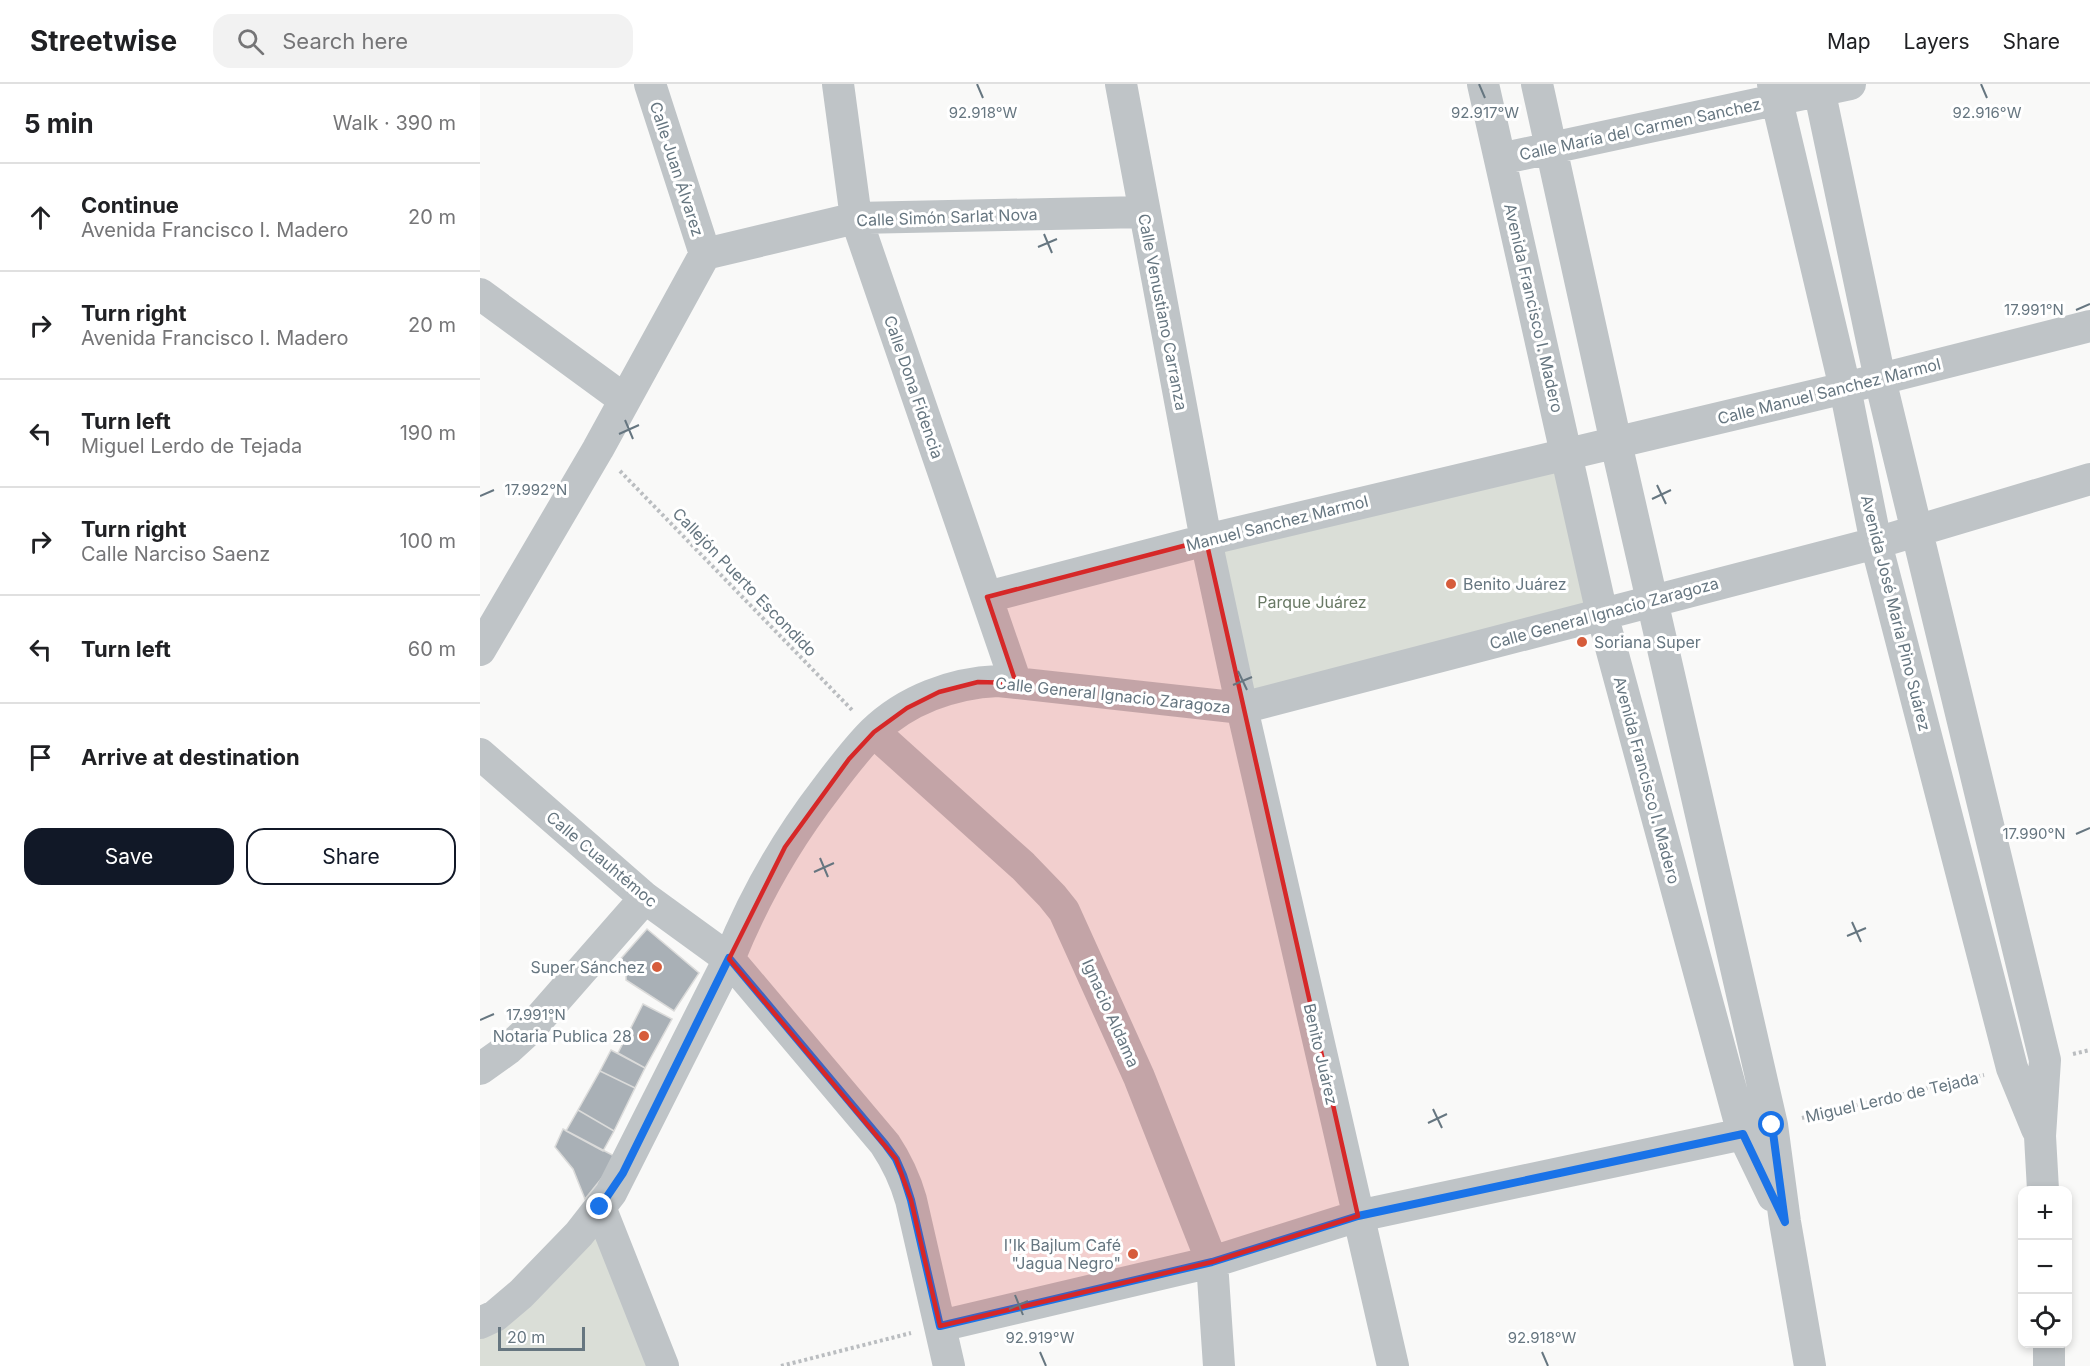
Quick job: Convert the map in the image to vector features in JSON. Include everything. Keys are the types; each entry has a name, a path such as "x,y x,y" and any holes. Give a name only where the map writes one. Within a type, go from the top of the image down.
{"street":[{"name":"Calle Juan Álvarez","path":"650,84 705,254"},
{"name":"Calle Dona Fidencia","path":"838,84 856,218 1016,683"},
{"name":"Calle Venustiano Carranza","path":"1121,84 1206,540 1242,708"},
{"name":"Avenida Francisco I. Madero","path":"1483,84 1602,614 1785,1222 1810,1366"},
{"name":"Avenida Francisco I. Madero","path":"1537,84 1652,600 1757,1130"},
{"name":"Calle María del Carmen Sanchez","path":"1500,159 1774,92 1850,84"},
{"name":"Avenida José María Pino Suárez","path":"1819,87 1880,379 2045,1060 2040,1136 2043,1186"},
{"name":"Avenida José María Pino Suárez","path":"1774,92 1845,388 1876,543 2012,1068 2040,1136"},
{"name":"Calle Simón Sarlat Nova","path":"705,254 856,218 1144,212"},
{"path":"480,650 598,449 705,254"},
{"path":"480,294 625,400"},
{"name":"Calle Manuel Sanchez Marmol","path":"1567,454 1845,388 2090,326"},
{"name":"Manuel Sanchez Marmol","path":"987,597 1206,540 1567,454"},
{"name":"Calle General Ignacio Zaragoza","path":"480,1323 506,1308 579,1234 600,1207 623,1173 729,958 741,927 785,847 804,817 849,759 874,732 907,708 939,692 978,682 1016,683 1242,708 1876,543 2090,479"},
{"name":"Benito Juárez","path":"1242,708 1393,1366"},
{"name":"Ignacio Aldama","path":"874,732 1023,866 1064,911 1139,1077 1212,1262 1219,1366"},
{"name":"Calle Cuauhtémoc","path":"480,754 645,898 729,958 885,1144 896,1159 911,1200 949,1366"},
{"path":"480,1069 508,1049 532,1027 645,898"},
{"path":"940,1326 1212,1262 1358,1216 1757,1130"},
{"path":"600,1207 663,1366"},
{"path":"527,1259 579,1234"},
{"path":"2049,1348 2049,1366"}],"path":[{"name":"Callejón Puerto Escondido","path":"598,449 874,732"},
{"name":"Miguel Lerdo de Tejada","path":"1757,1130 2012,1068"},
{"path":"781,1366 940,1326"}],"highlighted area":[{"path":"1206,540 1358,1216 1212,1262 940,1326 911,1200 896,1159 729,959 785,847 849,759 874,732 907,708 939,692 978,682 1016,683 987,597"}],"green space":[{"name":"Parque Juárez","path":"1567,454 1602,614 1242,708 1206,540"},
{"path":"600,1207 663,1366 480,1366 480,1323"}],"building":[{"name":"Super Sánchez","path":"647,929 699,973 674,1011 626,980 626,972 617,963"},
{"name":"Notaria Publica 28","path":"643,1004 672,1019 645,1068 618,1053"},
{"path":"611,1050 645,1068 635,1088 600,1071"},
{"path":"600,1071 635,1088 614,1131 578,1110"},
{"path":"578,1110 614,1131 603,1151 566,1131"},
{"path":"563,1129 618,1158 585,1199 573,1169 555,1147"}],"place":[{"name":"Benito Juárez","path":"1451,584"},
{"name":"Soriana Super","path":"1582,642"},
{"name":"Super Sánchez","path":"657,967"},
{"name":"Notaria Publica 28","path":"644,1036"},
{"name":"I'Ik Bajlum Café \"Jagua Negro\"","path":"1133,1254"}],"route":[{"path":"600,1207 612,1193 623,1173 729,958 896,1159 911,1200 940,1326 1212,1262 1358,1216 1743,1134 1785,1222 1772,1125"}]}
